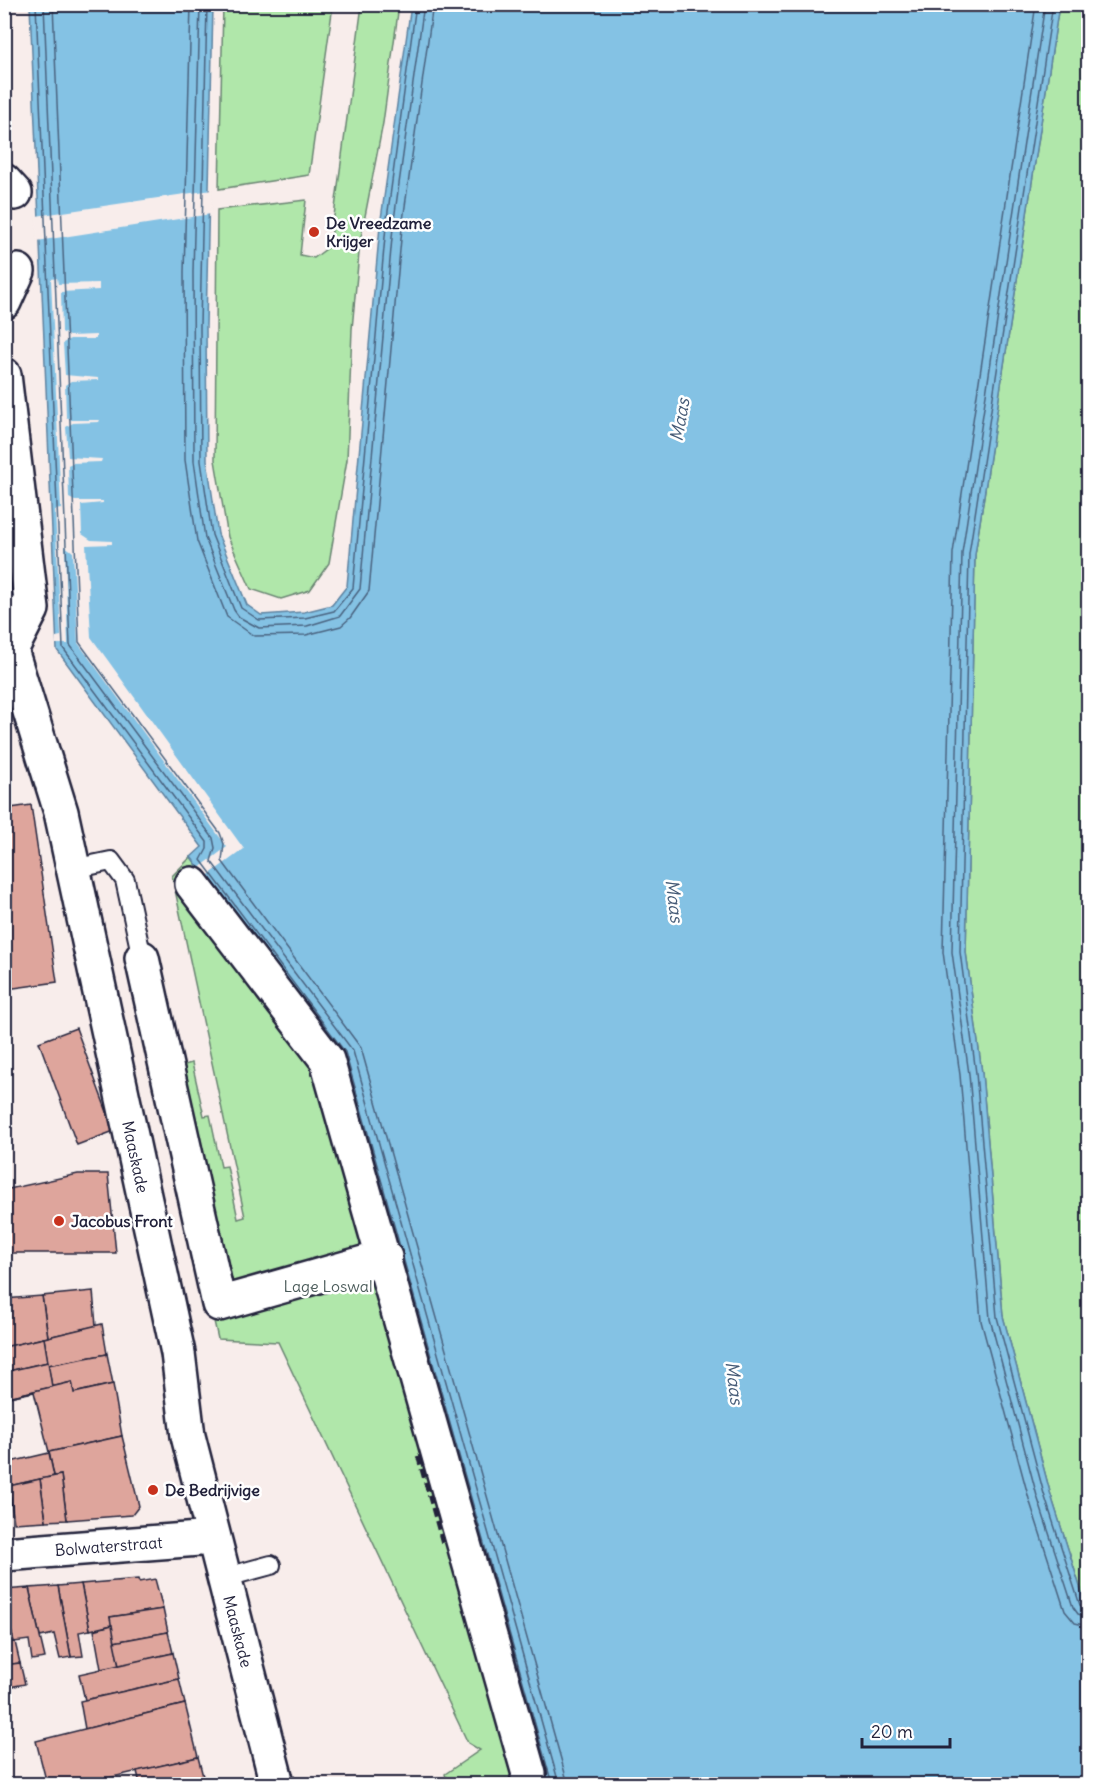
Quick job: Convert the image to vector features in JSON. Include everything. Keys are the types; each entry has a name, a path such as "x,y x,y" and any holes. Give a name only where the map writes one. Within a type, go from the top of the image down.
{"street":[{"path":"4,302 18,271"},
{"path":"4,375 27,600 8,650"},
{"name":"Maaskade","path":"8,650 61,812 178,1353 188,1436 212,1538 278,1781"},
{"path":"192,884 327,1060 385,1257 528,1774 527,1785"},
{"path":"142,958 219,1304 385,1257"},
{"name":"Bolwaterstraat","path":"4,1554 212,1538"}],"lane":[{"path":"73,869 111,861 125,880 142,958"},
{"path":"223,1578 271,1565"}],"green space":[{"path":"223,5 333,5 309,175 219,189"},
{"path":"362,5 399,5 383,123 360,242 352,329 347,460 329,563 310,590 281,599 251,589 228,537 215,460 217,210 306,200 300,255 314,258 330,246"},
{"path":"1059,5 1088,5 1088,1612 1050,1492 1003,1316 982,1073 966,952 975,555"},
{"name":"Lage Loswal","path":"191,857 340,1055 546,1784 448,1784 445,1774 480,1750 468,1743 278,1342 218,1339 205,1281 176,1067 192,1063 204,1116 210,1115 221,1167 227,1166 238,1219 245,1217 172,876"}],"water":[{"name":"Maas","path":"30,5 213,5 206,326 207,460 218,534 247,605 261,615 304,612 332,605 347,586 380,226 411,5 1059,5 975,555 966,952 982,1073 1003,1316 1050,1492 1088,1612 1088,1784 546,1784 340,1055 191,857 202,847 57,650"}],"pier":[{"path":"212,190 211,214 37,241 36,216"},
{"path":"57,278 58,284 99,283 99,290 61,292 62,332 69,336 96,335 96,339 70,339 63,343 65,375 98,378 98,380 71,381 65,385 66,417 72,420 100,420 99,422 73,423 66,427 68,457 102,459 101,462 68,465 69,498 75,501 103,501 103,503 81,505 82,534 91,540 112,541 112,544 86,545 91,637 244,849 206,877 199,868 227,847 78,643 73,552 65,546 68,644 56,644 56,637 61,636 55,510 61,509 51,279"}],"building":[{"path":"31,805 57,982 7,989 4,971 4,809"},
{"path":"76,1028 114,1131 77,1145 39,1042"},
{"name":"Jacobus Front","path":"78,1174 108,1174 116,1253 4,1253 4,1190"},
{"path":"93,1291 96,1326 48,1337 42,1296"},
{"path":"42,1296 48,1337 4,1347 4,1299"},
{"path":"102,1324 107,1354 48,1365 44,1338"},
{"path":"44,1338 48,1362 4,1372 4,1347"},
{"path":"107,1354 113,1384 74,1393 72,1382 52,1387 48,1365"},
{"path":"48,1362 52,1387 4,1398 4,1372"},
{"path":"72,1382 74,1393 113,1384 122,1436 49,1452 34,1392 4,1398"},
{"path":"122,1436 139,1506 132,1515 67,1520 61,1475 54,1476 49,1452"},
{"path":"49,1453 54,1476 9,1486 6,1463"},
{"path":"61,1475 67,1520 46,1521 40,1479"},
{"path":"40,1479 46,1521 14,1523 9,1486"},
{"path":"138,1579 139,1582 155,1579 163,1609 110,1617 112,1625 90,1630 81,1584"},
{"path":"81,1584 90,1630 79,1632 83,1656 71,1657 58,1586"},
{"path":"58,1586 71,1657 60,1659 54,1634 40,1637 29,1588"},
{"path":"29,1588 45,1658 32,1660 29,1640 14,1642 4,1604 4,1590"},
{"path":"4,1604 14,1642 4,1643"},
{"path":"163,1609 168,1632 114,1642 110,1617"},
{"path":"112,1625 119,1666 101,1669 94,1630"},
{"path":"168,1632 173,1653 119,1666 114,1642"},
{"path":"15,1642 20,1663 4,1665 4,1643"},
{"path":"173,1653 179,1679 85,1700 79,1674"},
{"path":"20,1663 25,1684 4,1688 4,1665"},
{"path":"179,1679 185,1704 85,1729 80,1701"},
{"path":"185,1704 198,1757 83,1784 47,1784 36,1741"},
{"path":"198,1757 205,1784 140,1784 137,1771"}],"railway":[{"path":"418,1456 443,1544"}],"place":[{"name":"De Vreedzame Krijger","path":"314,232"},
{"name":"Jacobus Front","path":"59,1221"},
{"name":"De Bedrijvige","path":"153,1490"}]}
